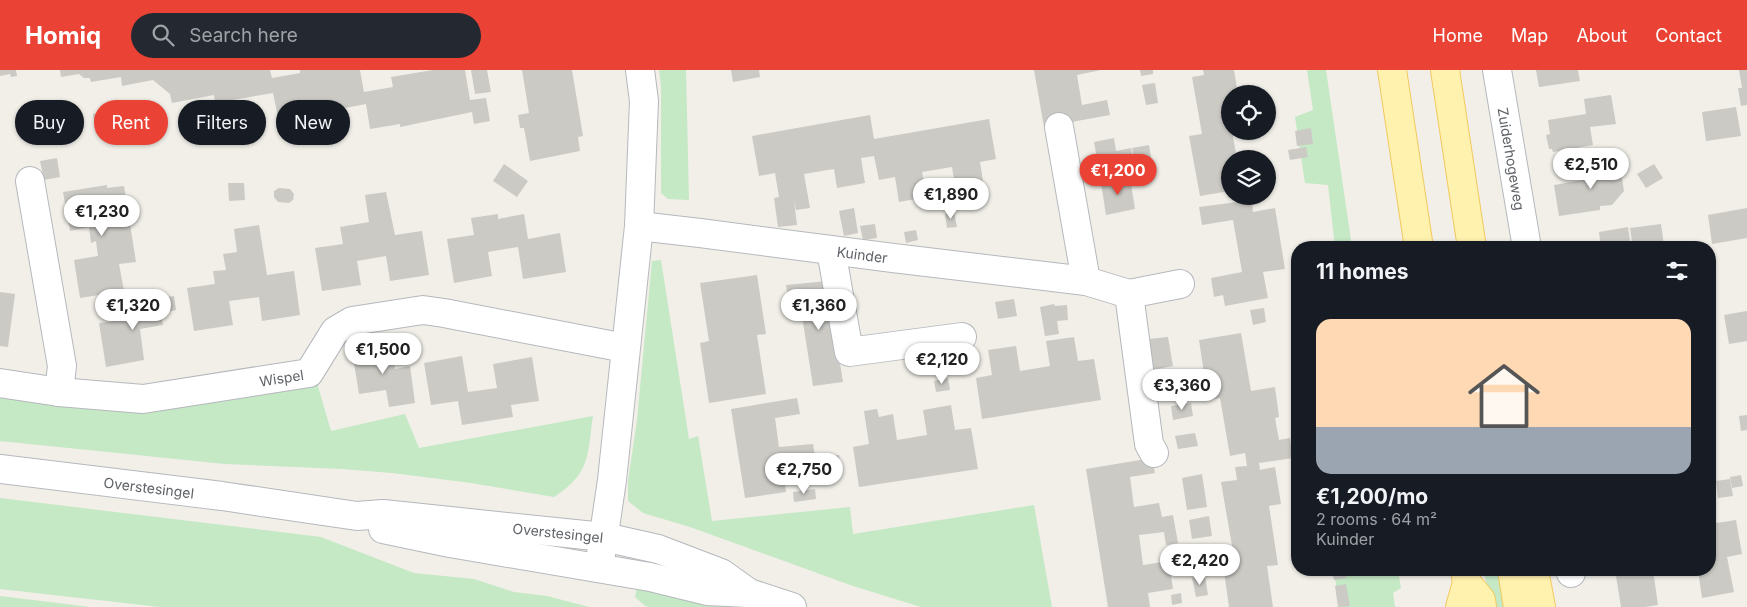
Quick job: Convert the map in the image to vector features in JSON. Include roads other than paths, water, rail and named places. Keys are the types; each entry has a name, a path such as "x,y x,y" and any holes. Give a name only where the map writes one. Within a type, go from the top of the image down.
{"main road":[{"path":"1392,70 1418,241"},
{"path":"1445,70 1471,241"},
{"path":"1513,576 1518,607"},
{"path":"1535,576 1541,607"},
{"path":"1464,587 1481,600 1482,607"}],"street":[{"path":"599,568 612,480 639,226 644,101 640,70"},
{"name":"Zuiderhogeweg","path":"1497,70 1526,241"},
{"path":"1059,127 1086,280"},
{"path":"30,181 62,366 59,392"},
{"name":"Kuinder","path":"639,226 1086,280 1129,294 1180,284"},
{"path":"831,250 849,352 962,337"},
{"path":"1129,294 1149,444 1154,453"},
{"name":"Wispel","path":"0,383 59,392 143,399 309,373 335,330 352,321 423,310 464,316 625,348"},
{"name":"Overstesingel","path":"0,469 222,496 357,516 383,514 604,537 658,549 721,573 749,593"},
{"name":"Overstesingel","path":"357,516 377,527 450,544 650,577 707,591 749,593 792,607"}]}
